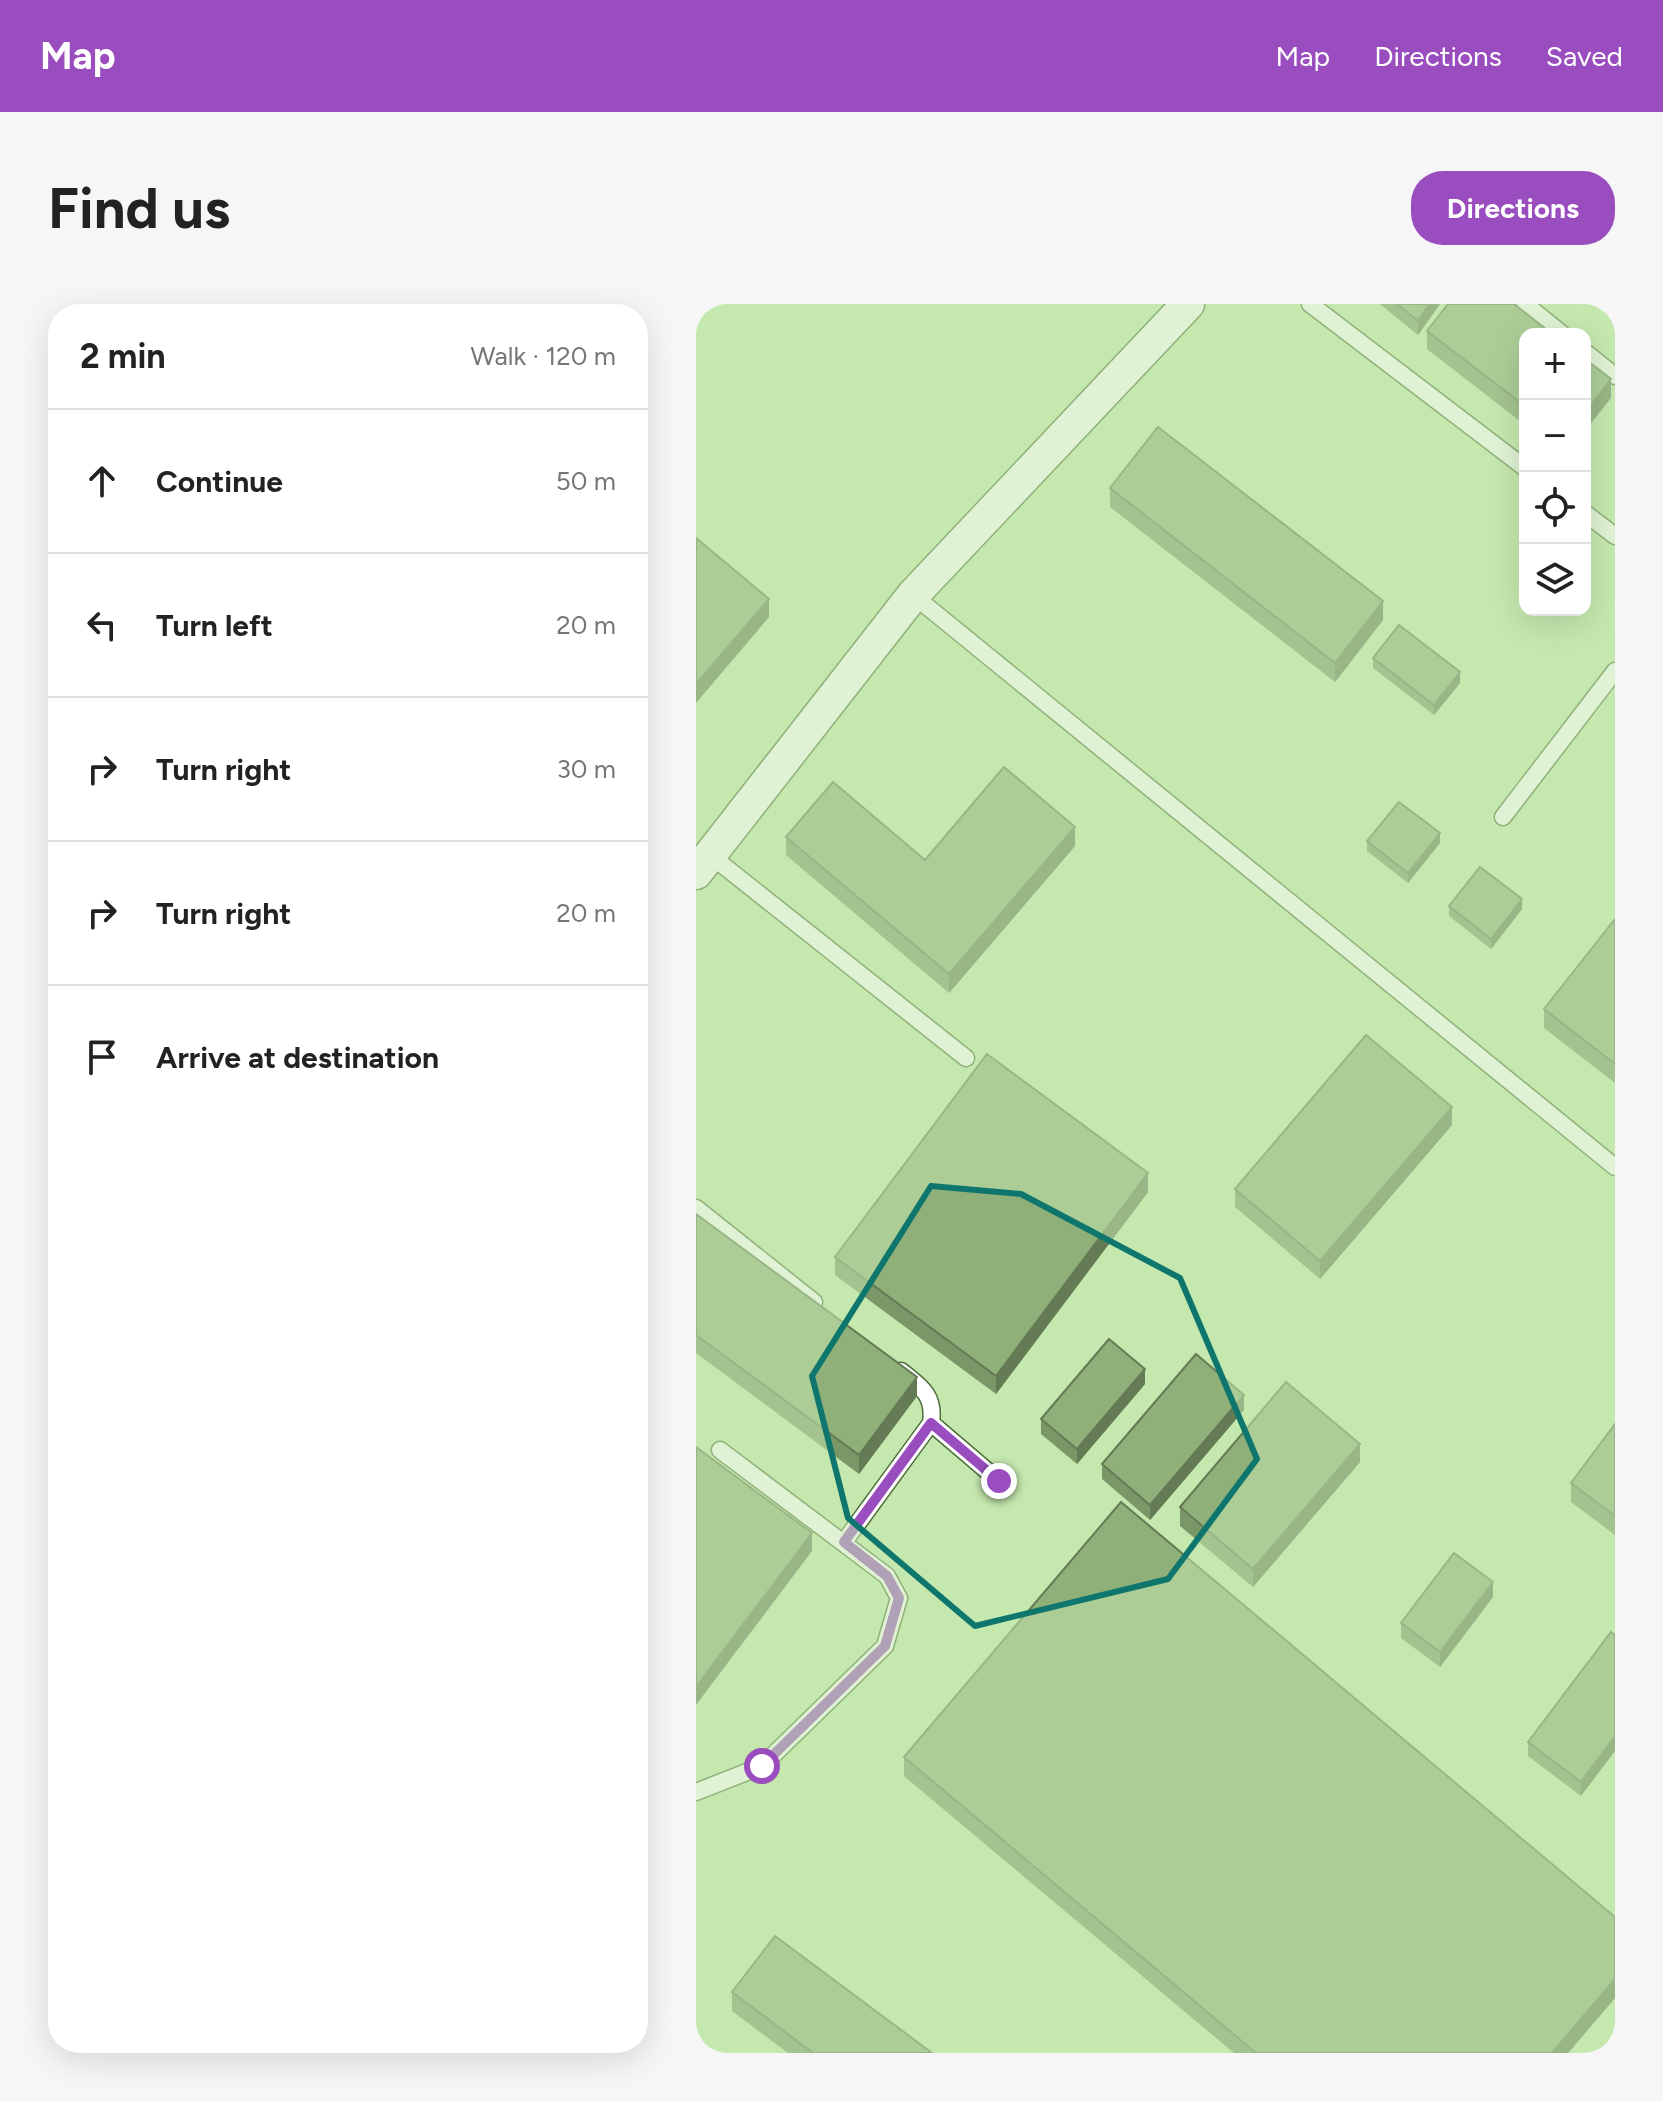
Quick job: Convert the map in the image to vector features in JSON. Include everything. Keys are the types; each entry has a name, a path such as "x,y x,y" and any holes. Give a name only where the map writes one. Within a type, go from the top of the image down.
{"street":[{"path":"703,864 913,595 1188,304"}],"lane":[{"path":"1310,304 1519,463"},
{"path":"1525,304 1555,328"},
{"path":"1591,357 1615,376"},
{"path":"1591,518 1615,536"},
{"path":"913,595 1615,1167"},
{"path":"1503,817 1615,671"},
{"path":"703,864 966,1058"},
{"path":"696,1208 830,1315"},
{"path":"844,1542 931,1423 934,1407 928,1392 891,1363"},
{"path":"931,1423 999,1481"},
{"path":"696,1792 762,1766 885,1646 899,1598 887,1576 720,1450"}],"highlighted area":[{"path":"931,1186 1021,1194 1180,1278 1257,1459 1168,1579 975,1626 848,1518 812,1376"}],"building":[{"path":"1397,304 1429,304 1418,321"},
{"path":"1448,304 1514,304 1544,328 1519,328 1519,401 1427,331"},
{"path":"1591,364 1611,379 1591,405"},
{"path":"1158,427 1383,601 1335,663 1110,488"},
{"path":"696,538 769,599 696,684"},
{"path":"1399,625 1460,672 1434,705 1373,658"},
{"path":"1004,767 1075,827 949,974 786,837 833,782 925,860"},
{"path":"1399,802 1440,833 1408,873 1367,841"},
{"path":"1480,867 1522,899 1491,939 1449,906"},
{"path":"1615,919 1615,1064 1544,1009"},
{"path":"1366,1035 1452,1107 1320,1261 1235,1189"},
{"path":"987,1054 1148,1173 996,1376 835,1257"},
{"path":"696,1214 917,1377 859,1455 696,1335"},
{"path":"1109,1339 1145,1369 1077,1449 1041,1419"},
{"path":"1196,1354 1244,1395 1150,1505 1102,1464"},
{"path":"1286,1382 1360,1444 1253,1569 1180,1507"},
{"path":"1615,1424 1615,1516 1571,1483"},
{"path":"696,1447 812,1533 696,1687"},
{"path":"1121,1502 1615,1917 1615,1979 1552,2053 1256,2053 904,1757"},
{"path":"1454,1553 1493,1582 1440,1652 1401,1623"},
{"path":"1611,1632 1615,1635 1615,1736 1581,1782 1528,1742"},
{"path":"775,1936 932,2053 813,2053 732,1992"}],"route":[{"path":"762,1766 885,1646 899,1598 887,1576 844,1542 931,1423 999,1481"}]}
